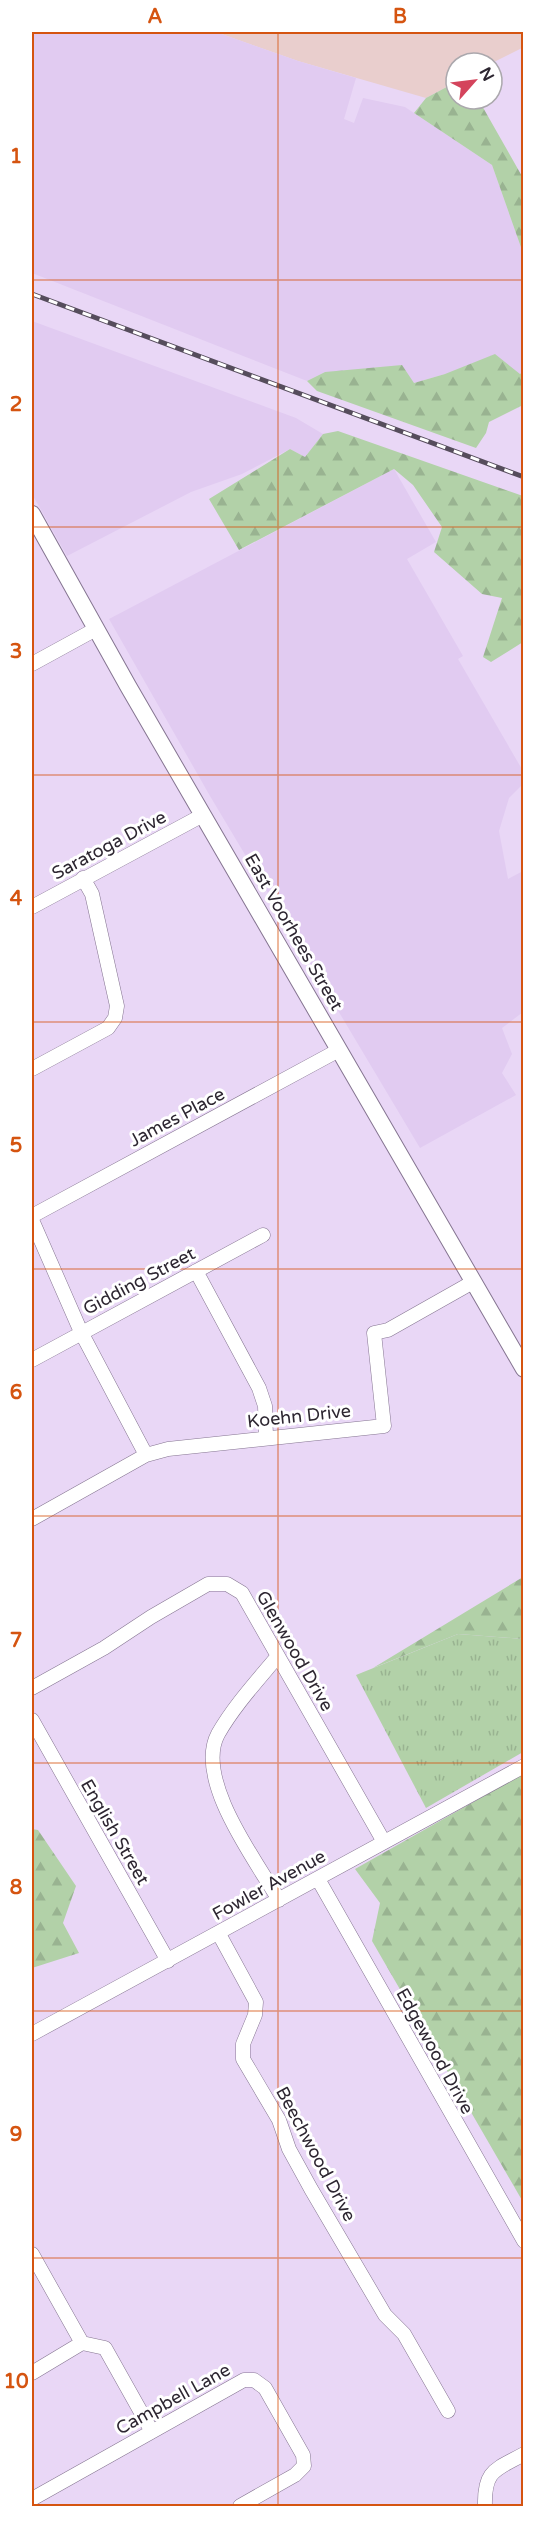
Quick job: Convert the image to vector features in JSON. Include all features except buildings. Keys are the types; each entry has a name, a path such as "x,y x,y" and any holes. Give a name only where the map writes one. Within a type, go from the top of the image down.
{"main road":[{"name":"East Voorhees Street","path":"32,514 96,629 524,1370"}],"street":[{"path":"32,664 96,629"},
{"name":"Saratoga Drive","path":"32,907 203,815"},
{"path":"32,1069 108,1028 115,1018 117,1005 92,894 83,878"},
{"name":"James Place","path":"32,1218 339,1050"},
{"path":"32,1218 81,1332 146,1455"},
{"name":"Gidding Street","path":"32,1360 263,1235"},
{"path":"196,1272 259,1388 265,1406 266,1437"},
{"name":"Koehn Drive","path":"32,1519 146,1455 168,1449 384,1426 374,1333 388,1330 473,1282"},
{"name":"Glenwood Drive","path":"32,1688 104,1648 208,1584 227,1584 242,1593 384,1842"},
{"path":"277,1657 237,1706 217,1736 212,1768 220,1797 279,1900"},
{"name":"English Street","path":"32,1720 168,1961"},
{"name":"Fowler Avenue","path":"32,2034 524,1766"},
{"name":"Edgewood Drive","path":"318,1879 524,2241"},
{"name":"Beechwood Drive","path":"219,1934 256,2002 255,2015 243,2044 243,2059 279,2120 289,2149 310,2189 385,2315 404,2334 448,2411"},
{"path":"32,2254 81,2343"},
{"path":"32,2373 81,2343 105,2348 152,2430"},
{"name":"Campbell Lane","path":"32,2499 244,2380 254,2380 265,2388 303,2455 304,2466 295,2475 240,2506"},
{"path":"485,2506 484,2487 494,2471 524,2454"}],"shaded area":[{"path":"32,32 216,32 298,61 356,78 344,119 354,123 363,98 405,107 492,165 523,253 523,372 520,375 445,374 414,383 325,372 307,381 32,273"},
{"path":"216,32 523,32 524,47 504,57 504,51 444,51 444,88 426,98 298,61"},
{"path":"32,321 296,418 323,434 305,457 290,449 242,474 191,492 67,556 32,494"},
{"path":"394,469 436,542 407,559 463,656 458,659 523,771 523,784 509,798 499,831 508,879 523,871 523,1012 502,1028 512,1054 502,1073 516,1095 420,1148 210,796 109,619"}],"green space":[{"path":"444,88 444,111 485,111 523,178 523,253 492,165 414,113 426,98"},
{"path":"495,354 520,374 523,372 523,405 489,422 486,433 476,448 317,391 307,381 325,372 402,365 414,383 445,374"},
{"path":"338,431 523,496 523,642 491,662 483,657 502,598 482,594 434,552 442,527 413,485 394,469 239,550 209,499 290,449 305,457 323,434"},
{"path":"523,1577 523,1639 458,1634 373,1668"},
{"path":"458,1634 523,1639 523,1752 426,1808 356,1675"},
{"path":"523,1774 523,2202 372,1941 380,1903 355,1869"},
{"path":"32,1829 38,1830 76,1886 63,1923 79,1953 32,1968"}],"railway":[{"path":"32,294 524,477"}]}
